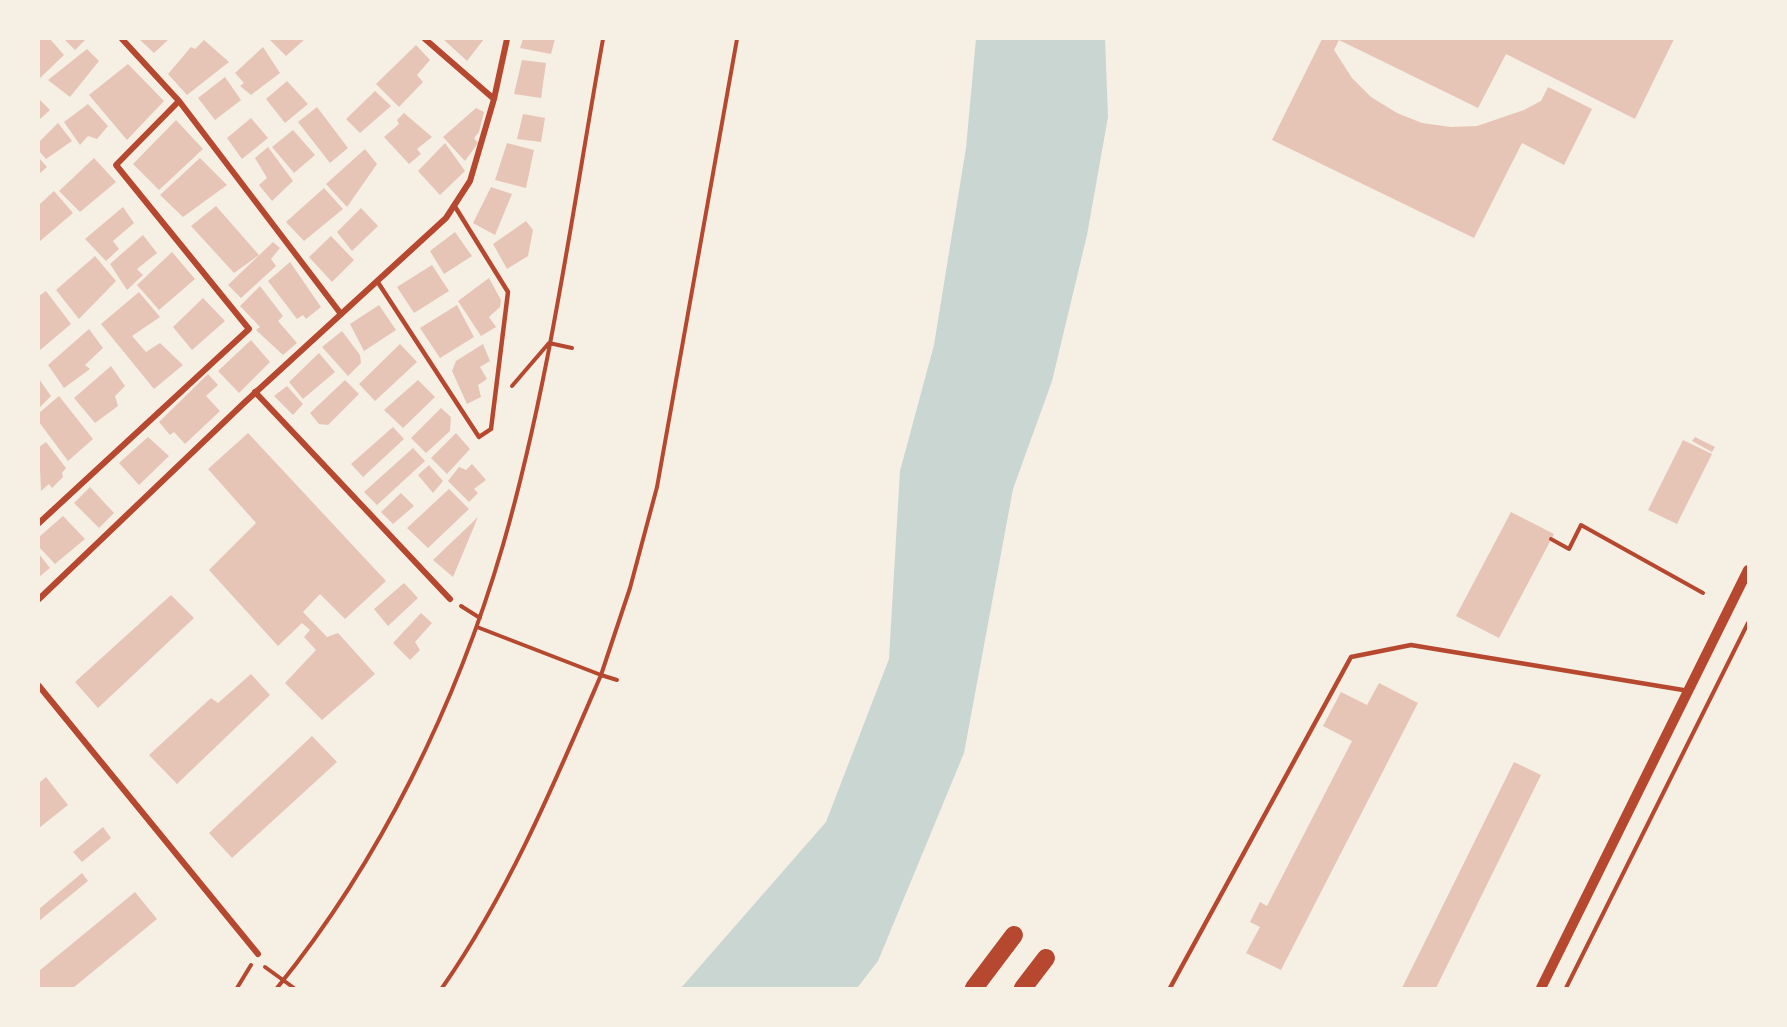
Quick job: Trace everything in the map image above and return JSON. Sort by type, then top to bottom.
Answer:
[{"type":"highway","points":[[974,988],[1014,935]]},
{"type":"highway","points":[[1023,988],[1046,958]]},
{"type":"street","points":[[122,39],[179,101],[341,314]]},
{"type":"street","points":[[425,39],[494,99]]},
{"type":"street","points":[[39,599],[255,392],[446,218],[470,181],[494,99],[507,39]]},
{"type":"street","points":[[39,523],[249,329],[116,165],[179,101]]},
{"type":"street","points":[[255,392],[450,599]]},
{"type":"street","points":[[1541,988],[1748,570]]},
{"type":"street","points":[[39,686],[256,957]]},
{"type":"lane","points":[[377,281],[479,437],[491,429],[508,292],[454,205]]},
{"type":"lane","points":[[1170,988],[1351,657],[1411,645],[1689,691]]},
{"type":"path","points":[[277,988],[282,978],[333,912],[386,826],[440,716],[477,627],[524,464],[549,343],[603,39]]},
{"type":"path","points":[[442,988],[494,902],[540,817],[601,675],[630,588],[657,487],[737,39]]},
{"type":"path","points":[[549,343],[572,348]]},
{"type":"path","points":[[494,407],[549,343]]},
{"type":"path","points":[[1551,539],[1569,549],[1581,525],[1703,592]]},
{"type":"path","points":[[474,614],[480,618]]},
{"type":"path","points":[[1566,988],[1748,623]]},
{"type":"path","points":[[477,627],[617,680]]},
{"type":"path","points":[[237,988],[256,957]]},
{"type":"path","points":[[282,978],[294,988]]},
{"type":"shaded area","points":[[976,39],[1105,39],[1108,117],[1087,235],[1052,381],[1013,489],[964,753],[878,961],[857,988],[681,988],[826,822],[889,659],[900,471],[934,345],[966,148]]},
{"type":"building","points":[[39,39],[50,39],[64,55],[39,79]]},
{"type":"building","points":[[64,39],[86,39],[75,50]]},
{"type":"building","points":[[139,39],[169,39],[154,53]]},
{"type":"building","points":[[269,39],[305,39],[286,56]]},
{"type":"building","points":[[443,39],[484,39],[467,61]]},
{"type":"building","points":[[523,39],[555,39],[551,54],[520,48]]},
{"type":"building","points":[[1322,39],[1674,39],[1635,119],[1506,54],[1478,108],[1339,40],[1334,50],[1352,78],[1371,97],[1397,113],[1422,123],[1451,127],[1477,126],[1524,110],[1541,101],[1548,87],[1592,109],[1564,165],[1522,143],[1474,238],[1272,140]]},
{"type":"building","points":[[204,40],[229,62],[187,95],[168,74],[191,47],[195,49]]},
{"type":"building","points":[[416,45],[430,60],[417,75],[423,82],[399,107],[376,84]]},
{"type":"building","points":[[263,47],[280,73],[251,95],[240,86],[244,83],[235,73]]},
{"type":"building","points":[[87,49],[99,61],[70,97],[48,80]]},
{"type":"building","points":[[522,60],[546,63],[541,98],[514,94]]},
{"type":"building","points":[[128,64],[164,101],[127,140],[89,95]]},
{"type":"building","points":[[225,77],[241,100],[215,120],[198,98]]},
{"type":"building","points":[[287,81],[308,104],[285,123],[266,99]]},
{"type":"building","points":[[375,91],[391,106],[360,133],[346,119]]},
{"type":"building","points":[[39,99],[50,110],[39,120]]},
{"type":"building","points":[[88,104],[108,126],[97,139],[88,136],[80,145],[64,122]]},
{"type":"building","points":[[317,107],[348,148],[330,163],[298,122]]},
{"type":"building","points":[[476,108],[484,112],[479,132],[474,138],[478,143],[465,161],[443,137]]},
{"type":"building","points":[[404,113],[432,137],[417,149],[421,154],[409,164],[384,137],[399,124],[397,120]]},
{"type":"building","points":[[523,114],[545,118],[541,142],[517,139]]},
{"type":"building","points":[[251,118],[268,138],[242,159],[227,138]]},
{"type":"building","points":[[176,120],[203,149],[159,190],[133,164]]},
{"type":"building","points":[[58,123],[72,141],[46,159],[39,151],[39,142]]},
{"type":"building","points":[[293,130],[315,155],[294,173],[272,147]]},
{"type":"building","points":[[445,143],[465,171],[440,195],[418,171]]},
{"type":"building","points":[[507,143],[534,150],[526,188],[495,180]]},
{"type":"building","points":[[268,147],[293,181],[272,201],[259,185],[267,178],[255,158]]},
{"type":"building","points":[[365,149],[377,164],[347,207],[326,184]]},
{"type":"building","points":[[39,158],[47,167],[39,174]]},
{"type":"building","points":[[94,158],[116,182],[80,212],[59,191]]},
{"type":"building","points":[[200,158],[227,185],[183,217],[160,195]]},
{"type":"building","points":[[491,187],[512,194],[495,235],[473,223]]},
{"type":"building","points":[[324,188],[343,209],[304,241],[286,222]]},
{"type":"building","points":[[54,191],[73,213],[39,242],[39,205]]},
{"type":"building","points":[[216,206],[259,255],[234,273],[191,226]]},
{"type":"building","points":[[123,207],[134,223],[113,241],[119,249],[106,261],[85,239]]},
{"type":"building","points":[[361,208],[378,226],[352,251],[337,232]]},
{"type":"building","points":[[526,221],[533,230],[528,256],[507,269],[493,244]]},
{"type":"building","points":[[455,232],[472,256],[444,274],[430,251]]},
{"type":"building","points":[[143,235],[157,253],[137,269],[143,275],[127,290],[110,264]]},
{"type":"building","points":[[331,236],[354,260],[332,282],[309,257]]},
{"type":"building","points":[[273,242],[280,248],[271,259],[276,266],[241,298],[228,285]]},
{"type":"building","points":[[172,252],[195,279],[159,310],[137,285]]},
{"type":"building","points":[[95,256],[116,281],[79,319],[56,290]]},
{"type":"building","points":[[290,262],[321,307],[306,319],[303,315],[297,319],[268,281]]},
{"type":"building","points":[[432,265],[449,291],[414,313],[397,287]]},
{"type":"building","points":[[489,278],[501,300],[500,307],[489,317],[496,327],[481,336],[458,301]]},
{"type":"building","points":[[260,286],[283,316],[278,321],[297,343],[283,355],[256,330],[260,327],[240,306]]},
{"type":"building","points":[[46,291],[71,324],[39,351],[39,296]]},
{"type":"building","points":[[139,292],[160,317],[132,336],[146,352],[160,343],[183,365],[154,389],[101,324]]},
{"type":"building","points":[[203,298],[225,321],[192,350],[173,327]]},
{"type":"building","points":[[379,305],[396,330],[364,351],[350,324]]},
{"type":"building","points":[[457,305],[474,337],[440,358],[420,328]]},
{"type":"building","points":[[89,329],[103,348],[85,365],[90,369],[64,388],[48,365]]},
{"type":"building","points":[[342,331],[360,355],[361,363],[348,376],[322,347]]},
{"type":"building","points":[[251,340],[270,362],[239,393],[218,371]]},
{"type":"building","points":[[400,344],[417,362],[375,401],[359,384]]},
{"type":"building","points":[[483,344],[490,361],[480,367],[487,379],[478,385],[481,397],[467,404],[452,371],[456,361]]},
{"type":"building","points":[[319,353],[335,372],[303,399],[289,382]]},
{"type":"building","points":[[111,366],[125,386],[115,396],[118,406],[95,423],[74,398]]},
{"type":"building","points":[[208,374],[218,385],[206,396],[220,411],[185,444],[174,432],[170,435],[159,422]]},
{"type":"building","points":[[39,379],[51,396],[39,408]]},
{"type":"building","points":[[345,380],[359,394],[328,425],[319,424],[310,413]]},
{"type":"building","points":[[418,380],[435,397],[403,428],[384,410]]},
{"type":"building","points":[[287,386],[303,404],[293,415],[274,396]]},
{"type":"building","points":[[59,396],[93,439],[68,461],[39,422],[39,413]]},
{"type":"building","points":[[441,408],[451,417],[450,431],[426,453],[411,438]]},
{"type":"building","points":[[393,427],[404,439],[363,477],[351,464]]},
{"type":"building","points":[[248,433],[386,581],[345,619],[320,594],[303,612],[327,637],[338,633],[375,674],[322,720],[285,683],[316,650],[304,637],[310,630],[302,623],[278,646],[209,570],[256,523],[208,469]]},
{"type":"building","points":[[456,433],[470,449],[447,474],[431,458]]},
{"type":"building","points":[[148,437],[169,456],[139,485],[119,463]]},
{"type":"building","points":[[1695,437],[1715,447],[1712,452],[1692,441]]},
{"type":"building","points":[[1683,440],[1712,454],[1677,524],[1648,510]]},
{"type":"building","points":[[46,442],[66,468],[62,473],[63,477],[52,488],[49,484],[41,491],[39,447]]},
{"type":"building","points":[[413,448],[425,461],[377,505],[364,492]]},
{"type":"building","points":[[472,464],[486,480],[474,489],[478,493],[469,502],[448,481],[459,467],[466,470]]},
{"type":"building","points":[[429,465],[443,481],[433,493],[418,475]]},
{"type":"building","points":[[90,487],[114,513],[99,528],[74,503]]},
{"type":"building","points":[[449,489],[469,509],[428,548],[407,528]]},
{"type":"building","points":[[401,493],[414,506],[393,524],[381,512]]},
{"type":"building","points":[[1511,512],[1554,534],[1499,638],[1456,616]]},
{"type":"building","points":[[63,516],[85,539],[55,564],[39,547],[39,537]]},
{"type":"building","points":[[478,517],[453,577],[433,560]]},
{"type":"building","points":[[39,554],[50,568],[39,577]]},
{"type":"building","points":[[404,583],[418,598],[388,626],[374,609]]},
{"type":"building","points":[[171,595],[194,618],[98,708],[75,682]]},
{"type":"building","points":[[421,613],[432,623],[415,642],[420,650],[410,660],[393,643]]},
{"type":"building","points":[[251,674],[270,695],[177,784],[149,755],[211,698],[218,703]]},
{"type":"building","points":[[1379,683],[1418,703],[1281,970],[1246,953],[1260,927],[1250,922],[1260,902],[1267,906],[1352,741],[1323,726],[1341,692],[1367,705]]},
{"type":"building","points":[[312,736],[337,762],[232,858],[209,833]]},
{"type":"building","points":[[1514,762],[1541,775],[1436,988],[1402,988]]},
{"type":"building","points":[[46,777],[68,805],[39,828],[39,783]]},
{"type":"building","points":[[103,827],[111,838],[82,862],[73,852]]},
{"type":"building","points":[[82,873],[88,881],[39,921],[39,909]]},
{"type":"building","points":[[135,892],[157,919],[73,988],[39,988],[39,971]]}]
